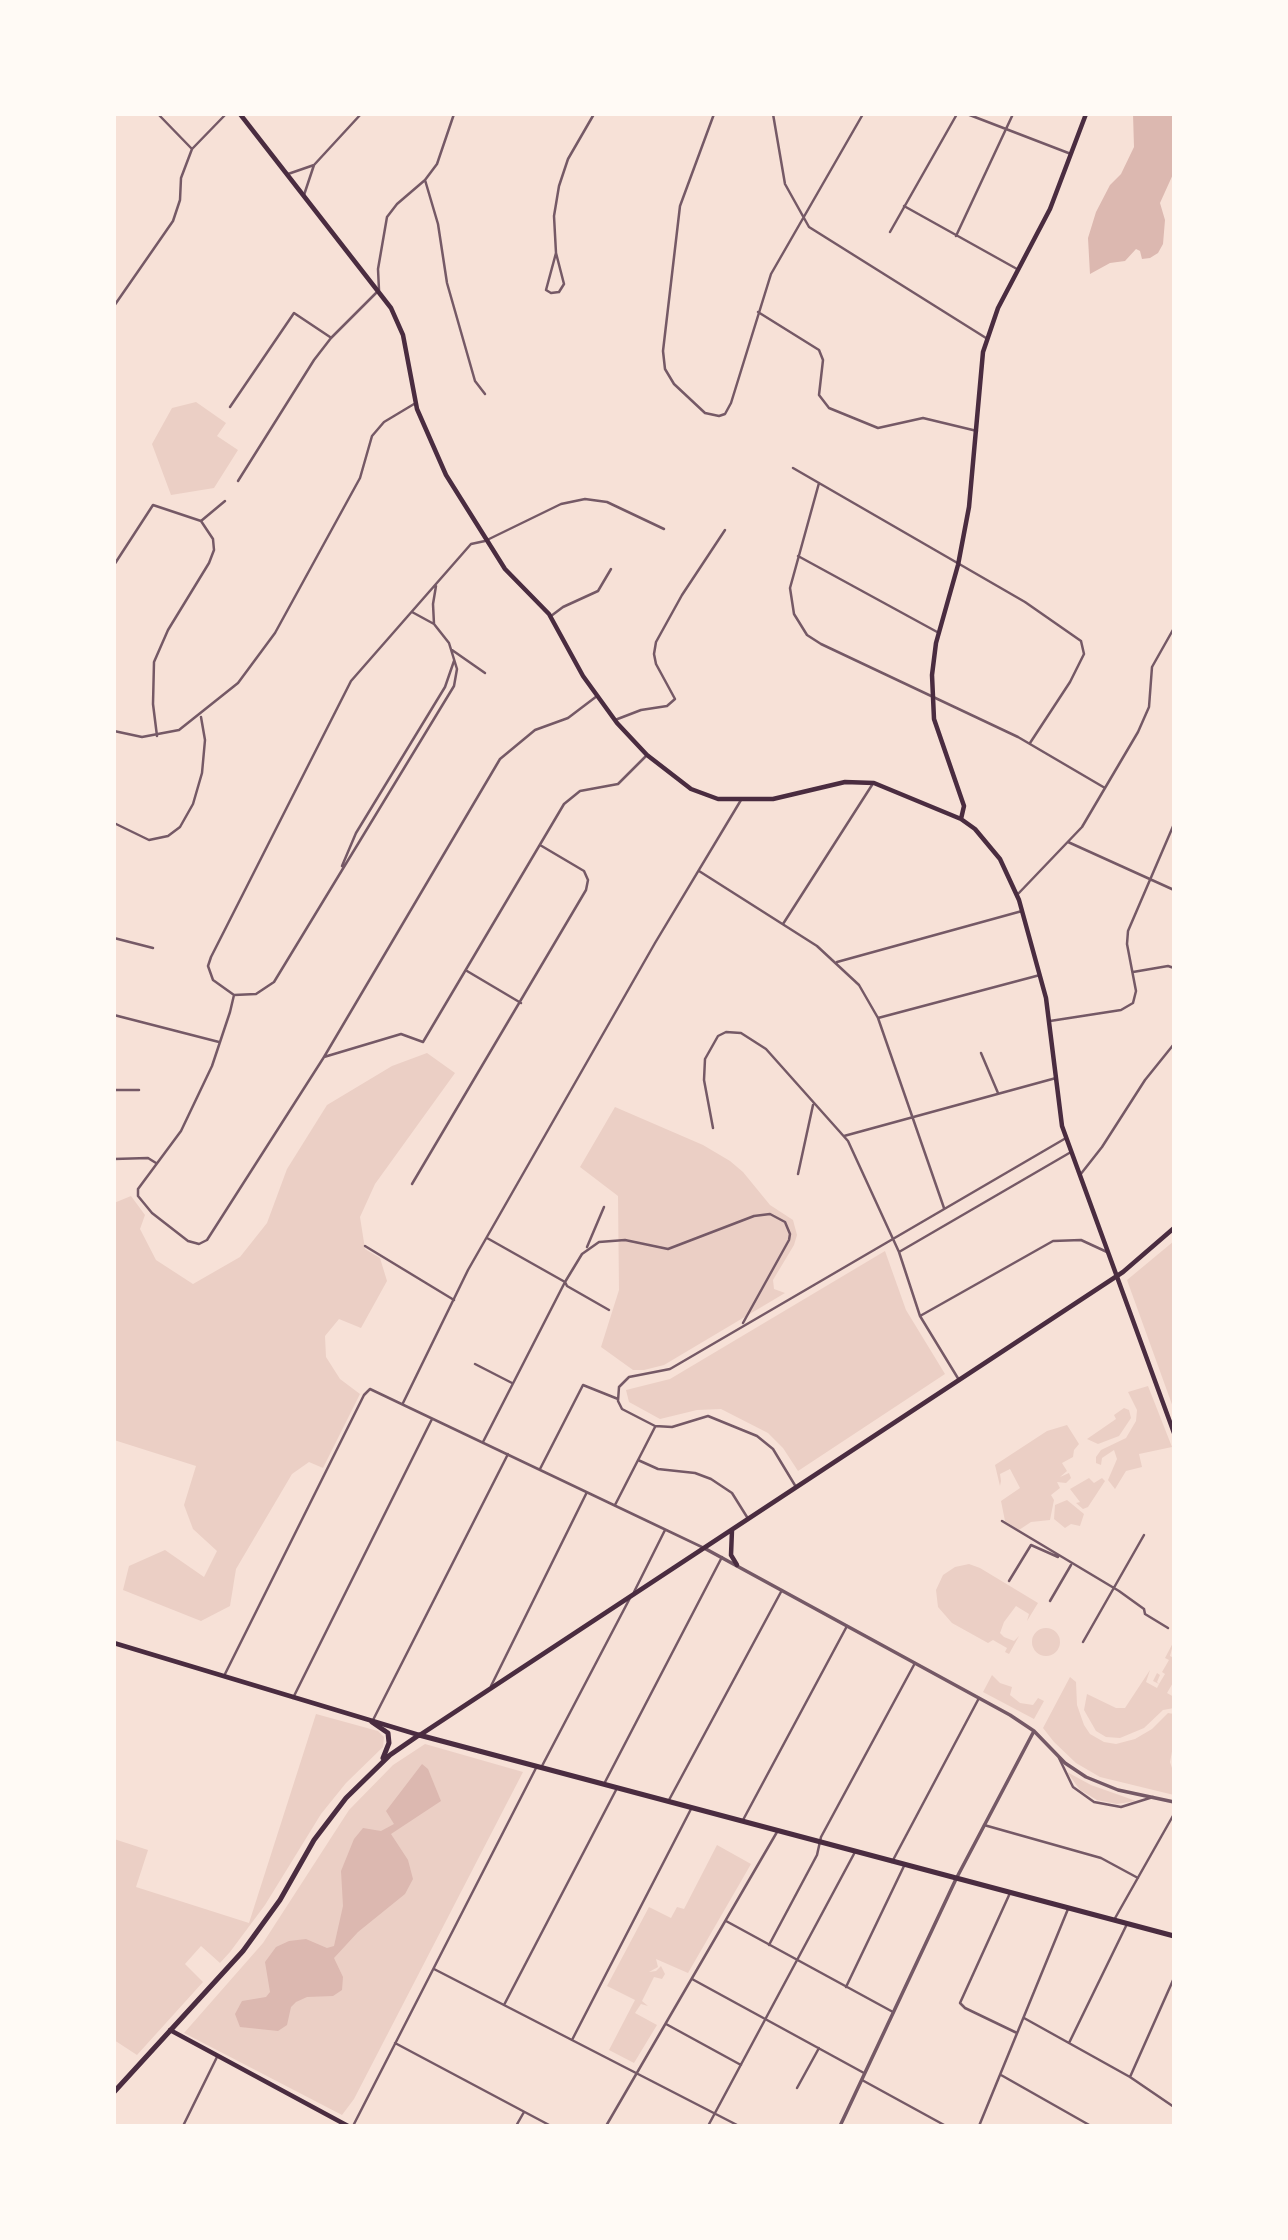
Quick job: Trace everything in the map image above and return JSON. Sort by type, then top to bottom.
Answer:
[{"type":"highway","points":[[372,1721],[389,1736],[382,1762]]},
{"type":"highway","points":[[114,2092],[248,1944],[275,1908],[324,1826],[356,1786],[382,1762],[419,1735],[617,1790],[1174,1936]]},
{"type":"main road","points":[[240,114],[285,175],[379,290],[403,335],[416,403],[446,475],[485,541],[520,587],[551,616],[583,676],[615,720],[647,755],[696,792],[718,799],[783,798],[845,782],[873,783],[961,819],[975,829],[1000,859],[1017,895],[1040,975],[1050,1021],[1060,1120],[1174,1433]]},
{"type":"main road","points":[[961,819],[964,806],[937,732],[932,695],[939,633],[958,565],[968,514],[986,338],[998,308],[1048,214],[1086,114]]},
{"type":"main road","points":[[114,1643],[419,1735],[1117,1276],[1174,1228]]},
{"type":"main road","points":[[732,1528],[731,1555],[737,1565]]},
{"type":"main road","points":[[170,2030],[348,2126]]},
{"type":"street","points":[[158,114],[192,149]]},
{"type":"street","points":[[114,306],[173,221],[180,200],[181,178],[192,149],[226,114]]},
{"type":"street","points":[[285,175],[299,173],[314,165],[361,114]]},
{"type":"street","points":[[238,481],[266,433],[331,338],[379,290],[378,269],[387,217],[397,204],[425,180],[437,164],[453,114]]},
{"type":"street","points":[[556,253],[546,290],[551,293],[559,292],[564,284],[556,253],[554,216],[559,186],[568,159],[594,114]]},
{"type":"street","points":[[714,114],[680,206],[663,351],[668,376],[681,392],[705,413],[719,416],[725,414],[731,403],[771,274],[863,114]]},
{"type":"street","points":[[773,114],[783,177],[803,219],[822,237],[986,338]]},
{"type":"street","points":[[890,232],[957,114]]},
{"type":"street","points":[[967,114],[1071,154]]},
{"type":"street","points":[[956,236],[1013,114]]},
{"type":"street","points":[[303,196],[314,165]]},
{"type":"street","points":[[425,180],[438,225],[447,283],[475,381],[485,394]]},
{"type":"street","points":[[904,206],[1018,270]]},
{"type":"street","points":[[758,312],[819,350],[823,360],[820,397],[831,409],[878,428],[923,418],[978,432]]},
{"type":"street","points":[[230,407],[294,313],[331,338]]},
{"type":"street","points":[[114,731],[142,737],[179,730],[201,716],[238,683],[275,633],[360,478],[372,436],[392,416],[416,403]]},
{"type":"street","points":[[793,468],[1074,634],[1084,644],[1084,654],[1070,682],[1030,744]]},
{"type":"street","points":[[818,483],[798,556],[791,601],[797,621],[807,635],[1030,744],[1105,788]]},
{"type":"street","points":[[452,650],[458,674],[454,686],[275,982],[256,995],[234,995],[216,985],[209,972],[215,947],[347,688],[438,584],[464,548],[485,541],[561,504],[585,499],[607,502],[664,528]]},
{"type":"street","points":[[201,521],[225,501]]},
{"type":"street","points":[[114,565],[153,505],[177,516],[201,521],[213,539],[212,556],[168,630],[154,662],[153,704],[157,736]]},
{"type":"street","points":[[615,720],[641,710],[667,706],[675,699],[656,664],[653,654],[656,642],[682,595],[725,530]]},
{"type":"street","points":[[798,556],[939,633]]},
{"type":"street","points":[[551,616],[563,607],[598,591],[611,569]]},
{"type":"street","points":[[434,625],[433,604],[438,584]]},
{"type":"street","points":[[412,612],[434,625],[452,650],[485,673]]},
{"type":"street","points":[[1017,895],[1082,827],[1145,721],[1150,702],[1152,667],[1174,628]]},
{"type":"street","points":[[341,871],[356,833],[445,687],[454,660]]},
{"type":"street","points":[[234,995],[220,1042],[181,1131],[141,1184],[138,1196],[152,1213],[188,1241],[203,1243],[324,1057],[500,759],[535,730],[568,718],[597,696]]},
{"type":"street","points":[[114,823],[149,840],[175,833],[193,804],[202,773],[205,740],[201,716]]},
{"type":"street","points":[[324,1057],[401,1034],[423,1042],[570,798],[580,791],[618,784],[647,755]]},
{"type":"street","points":[[783,924],[873,783]]},
{"type":"street","points":[[403,1403],[487,1238],[741,800]]},
{"type":"street","points":[[1050,1021],[1129,1007],[1136,994],[1127,935],[1174,824]]},
{"type":"street","points":[[1068,842],[1174,890]]},
{"type":"street","points":[[412,1184],[522,1003],[588,885],[584,871],[540,845]]},
{"type":"street","points":[[699,871],[837,962],[859,985],[878,1018],[944,1208]]},
{"type":"street","points":[[837,962],[1022,911]]},
{"type":"street","points":[[114,938],[153,948]]},
{"type":"street","points":[[1133,972],[1168,966],[1174,968]]},
{"type":"street","points":[[467,971],[522,1003]]},
{"type":"street","points":[[878,1018],[1040,975]]},
{"type":"street","points":[[114,1015],[220,1042]]},
{"type":"street","points":[[713,1128],[704,1066],[712,1042],[726,1032],[746,1035],[766,1049],[844,1136],[899,1252],[920,1317],[959,1380]]},
{"type":"street","points":[[1080,1175],[1102,1147],[1145,1080],[1174,1044]]},
{"type":"street","points":[[981,1053],[998,1093]]},
{"type":"street","points":[[844,1136],[1056,1078]]},
{"type":"street","points":[[114,1090],[139,1090]]},
{"type":"street","points":[[797,1174],[813,1104]]},
{"type":"street","points":[[796,1487],[770,1445],[721,1419],[708,1416],[672,1427],[656,1426],[622,1409],[618,1399],[619,1387],[626,1379],[664,1371],[1066,1138]]},
{"type":"street","points":[[899,1252],[1072,1152]]},
{"type":"street","points":[[114,1159],[148,1158],[156,1163]]},
{"type":"street","points":[[483,1442],[565,1282],[586,1251],[604,1207]]},
{"type":"street","points":[[586,1251],[599,1242],[618,1240],[668,1249],[754,1216],[769,1214],[780,1217],[790,1234],[787,1246],[742,1325]]},
{"type":"street","points":[[487,1238],[609,1310]]},
{"type":"street","points":[[920,1317],[1059,1239],[1085,1241],[1109,1255]]},
{"type":"street","points":[[365,1246],[454,1300]]},
{"type":"street","points":[[475,1364],[513,1383]]},
{"type":"street","points":[[540,1469],[583,1385],[618,1399]]},
{"type":"street","points":[[224,1677],[364,1395],[370,1389],[737,1565],[1034,1731],[1059,1758],[1078,1773],[1105,1786],[1174,1801]]},
{"type":"street","points":[[293,1698],[432,1418]]},
{"type":"street","points":[[615,1505],[656,1426]]},
{"type":"street","points":[[372,1721],[508,1454]]},
{"type":"street","points":[[638,1460],[658,1469],[698,1473],[711,1479],[729,1491],[747,1517]]},
{"type":"street","points":[[491,1687],[587,1492]]},
{"type":"street","points":[[1002,1521],[1071,1565],[1114,1588],[1144,1609],[1145,1614],[1168,1628]]},
{"type":"street","points":[[354,2126],[538,1768],[666,1530]]},
{"type":"street","points":[[1083,1642],[1144,1535]]},
{"type":"street","points":[[1009,1581],[1031,1545],[1058,1557]]},
{"type":"street","points":[[603,1786],[722,1557]]},
{"type":"street","points":[[1050,1601],[1071,1565]]},
{"type":"street","points":[[668,1803],[782,1590]]},
{"type":"street","points":[[741,1823],[847,1626]]},
{"type":"street","points":[[769,1945],[915,1663]]},
{"type":"street","points":[[892,1862],[979,1698]]},
{"type":"street","points":[[840,2126],[956,1878],[1034,1731]]},
{"type":"street","points":[[1059,1758],[1073,1787],[1094,1802],[1121,1807],[1155,1797]]},
{"type":"street","points":[[504,2005],[617,1790]]},
{"type":"street","points":[[572,2040],[691,1809]]},
{"type":"street","points":[[1114,1920],[1174,1814]]},
{"type":"street","points":[[984,1825],[1101,1858],[1138,1878]]},
{"type":"street","points":[[606,2126],[777,1832]]},
{"type":"street","points":[[708,2126],[855,1852]]},
{"type":"street","points":[[846,1987],[904,1865]]},
{"type":"street","points":[[1010,1893],[960,2003],[965,2008],[1018,2033]]},
{"type":"street","points":[[979,2126],[1068,1908]]},
{"type":"street","points":[[726,1921],[893,2012]]},
{"type":"street","points":[[1069,2043],[1128,1924]]},
{"type":"street","points":[[433,1969],[739,2126]]},
{"type":"street","points":[[1130,2077],[1174,1978]]},
{"type":"street","points":[[692,1979],[865,2073]]},
{"type":"street","points":[[1024,2018],[1130,2077],[1174,2107]]},
{"type":"street","points":[[666,2024],[741,2065]]},
{"type":"street","points":[[395,2043],[551,2126]]},
{"type":"street","points":[[797,2088],[818,2048]]},
{"type":"street","points":[[183,2126],[218,2057]]},
{"type":"street","points":[[1002,2075],[1091,2126]]},
{"type":"street","points":[[862,2080],[946,2126]]},
{"type":"street","points":[[516,2126],[524,2112]]},
{"type":"shaded area","points":[[1133,114],[1174,114],[1174,172],[1160,203],[1165,220],[1163,244],[1158,253],[1150,258],[1142,259],[1140,251],[1136,249],[1125,261],[1110,263],[1090,274],[1088,238],[1096,212],[1110,185],[1121,174],[1134,147]]},
{"type":"shaded area","points":[[196,402],[226,423],[217,436],[238,450],[214,488],[171,495],[152,444],[172,408]]},
{"type":"shaded area","points":[[427,1053],[455,1073],[375,1184],[360,1217],[365,1249],[380,1258],[387,1281],[361,1328],[339,1319],[325,1336],[326,1357],[340,1379],[360,1394],[323,1468],[309,1462],[292,1474],[236,1569],[230,1606],[201,1621],[123,1590],[129,1566],[165,1550],[204,1577],[217,1551],[193,1529],[184,1505],[196,1466],[114,1440],[114,1203],[131,1196],[145,1215],[140,1229],[156,1260],[193,1284],[240,1257],[267,1223],[287,1169],[327,1105],[392,1066]]},
{"type":"shaded area","points":[[615,1107],[703,1145],[730,1161],[743,1172],[770,1205],[793,1220],[797,1235],[773,1280],[774,1289],[785,1293],[664,1365],[644,1370],[633,1370],[601,1347],[619,1290],[618,1196],[580,1167]]},
{"type":"shaded area","points":[[1174,1241],[1174,1410],[1127,1280]]},
{"type":"shaded area","points":[[885,1251],[906,1310],[945,1374],[798,1471],[783,1448],[768,1433],[721,1409],[697,1410],[660,1419],[629,1402],[626,1390],[670,1379]]},
{"type":"shaded area","points":[[1148,1386],[1172,1447],[1139,1454],[1142,1467],[1126,1471],[1115,1489],[1108,1480],[1117,1459],[1114,1450],[1102,1458],[1101,1465],[1096,1463],[1096,1457],[1101,1450],[1126,1438],[1136,1421],[1137,1410],[1128,1392]]},
{"type":"shaded area","points":[[1124,1408],[1129,1410],[1131,1418],[1119,1436],[1098,1444],[1087,1439],[1116,1419],[1114,1415]]},
{"type":"shaded area","points":[[1067,1425],[1079,1444],[1073,1457],[1062,1463],[1067,1471],[1060,1477],[1069,1473],[1071,1478],[1066,1483],[1057,1482],[1060,1488],[1051,1495],[1054,1500],[1050,1520],[1031,1522],[1019,1530],[1005,1521],[1001,1501],[1020,1488],[1010,1469],[1000,1474],[1000,1486],[995,1465],[1047,1431]]},
{"type":"shaded area","points":[[1089,1478],[1094,1483],[1102,1478],[1105,1481],[1088,1507],[1083,1509],[1076,1503],[1080,1502],[1070,1489]]},
{"type":"shaded area","points":[[1067,1500],[1084,1514],[1080,1526],[1071,1524],[1065,1528],[1054,1519],[1055,1505]]},
{"type":"shaded area","points":[[969,1564],[1038,1603],[1027,1621],[1029,1614],[1016,1606],[1004,1622],[1000,1633],[1004,1637],[1014,1641],[1019,1636],[1009,1654],[1005,1652],[1007,1648],[993,1640],[988,1643],[952,1623],[938,1607],[936,1590],[943,1575],[955,1567]]},
{"type":"shaded area","points":[[1046,1628],[1056,1632],[1060,1642],[1056,1652],[1046,1656],[1036,1652],[1032,1642],[1036,1632]]},
{"type":"shaded area","points":[[1174,1641],[1170,1656],[1174,1658],[1174,1681],[1167,1693],[1174,1697],[1174,1708],[1163,1710],[1144,1728],[1120,1738],[1106,1737],[1096,1731],[1084,1710],[1087,1694],[1116,1708],[1125,1708],[1150,1670],[1146,1682],[1157,1688],[1165,1674],[1162,1672],[1169,1660],[1165,1658]]},
{"type":"shaded area","points":[[1157,1673],[1160,1675],[1157,1682],[1159,1684],[1153,1681]]},
{"type":"shaded area","points":[[992,1675],[1000,1683],[1012,1687],[1010,1695],[1020,1703],[1033,1705],[1038,1698],[1044,1701],[1034,1719],[983,1692]]},
{"type":"shaded area","points":[[1070,1677],[1076,1682],[1077,1705],[1084,1725],[1090,1734],[1104,1742],[1116,1744],[1135,1739],[1152,1729],[1168,1713],[1174,1714],[1174,1741],[1170,1762],[1174,1774],[1174,1795],[1100,1777],[1076,1763],[1054,1742],[1043,1728]]},
{"type":"shaded area","points":[[316,1714],[378,1731],[384,1737],[383,1747],[346,1783],[321,1814],[265,1905],[220,1963],[201,1946],[185,1964],[203,1982],[137,2055],[114,2040],[114,1839],[148,1850],[136,1887],[249,1923]]},
{"type":"shaded area","points":[[425,1744],[523,1772],[354,2099],[342,2115],[184,2033],[263,1943],[349,1810],[393,1765]]},
{"type":"shaded area","points":[[422,1764],[428,1769],[441,1801],[391,1834],[408,1860],[413,1879],[405,1894],[358,1932],[334,1958],[343,1977],[342,1990],[333,1996],[307,1997],[296,2002],[291,2007],[287,2025],[278,2031],[240,2027],[235,2014],[242,2001],[266,1997],[270,1992],[265,1962],[276,1947],[289,1941],[306,1939],[327,1948],[334,1946],[343,1906],[341,1871],[354,1839],[363,1828],[381,1831],[394,1824],[386,1811]]},
{"type":"shaded area","points":[[1067,1772],[1091,1785],[1136,1801],[1117,1804],[1097,1800],[1080,1790]]},
{"type":"shaded area","points":[[717,1845],[751,1864],[688,1973],[656,1959],[658,1967],[649,1972],[656,1971],[661,1966],[665,1974],[662,1979],[654,1977],[642,2001],[648,2006],[641,2004],[635,2013],[657,2025],[634,2063],[609,2050],[635,2000],[607,1986],[649,1907],[671,1918],[677,1907],[684,1909]]}]
